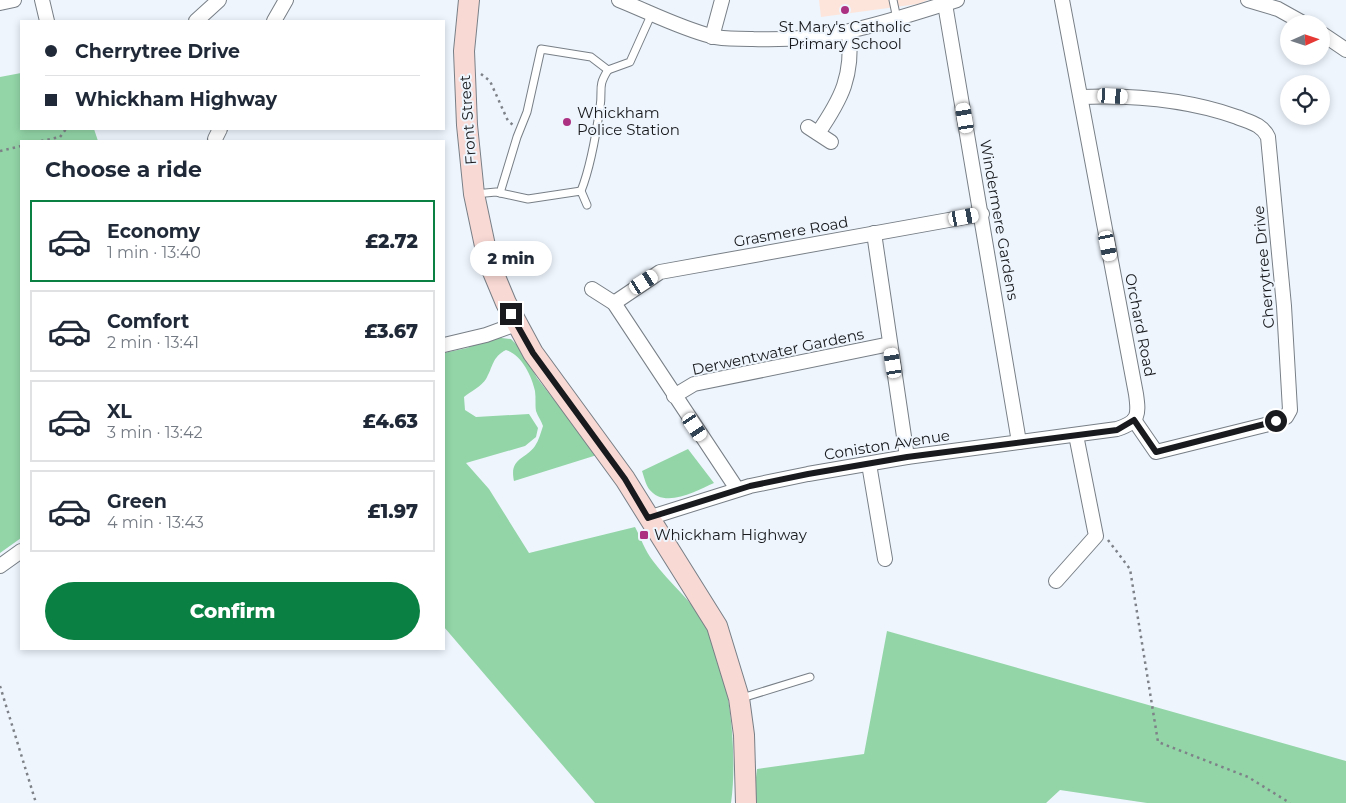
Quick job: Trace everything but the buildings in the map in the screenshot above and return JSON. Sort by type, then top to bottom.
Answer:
[{"type":"main road","name":"Front Street","points":[[469,0],[464,68],[474,194],[482,239],[495,279],[516,324]]},
{"type":"main road","points":[[516,324],[533,353],[625,479],[716,626],[739,698],[744,735],[746,803]]},
{"type":"street","points":[[0,3],[14,0]]},
{"type":"street","points":[[42,0],[47,20]]},
{"type":"street","points":[[197,20],[219,0]]},
{"type":"street","points":[[275,20],[286,0]]},
{"type":"street","points":[[619,0],[712,37],[779,40],[811,39],[849,32],[898,20],[951,2]]},
{"type":"street","points":[[712,37],[722,0]]},
{"type":"street","name":"Orchard Road","points":[[1062,0],[1136,394],[1138,416],[1134,420]]},
{"type":"street","points":[[1248,0],[1279,5],[1293,15]]},
{"type":"street","name":"Windermere Gardens","points":[[951,2],[982,214],[1019,442]]},
{"type":"street","points":[[831,142],[813,130],[833,111],[846,82],[851,58],[849,32]]},
{"type":"street","points":[[1330,39],[1346,50]]},
{"type":"street","name":"Cherrytree Drive","points":[[1080,97],[1148,98],[1197,104],[1259,126],[1268,137],[1284,306],[1290,410],[1286,417],[1265,425],[1156,452],[1134,420]]},
{"type":"street","name":"Grasmere Road","points":[[614,303],[660,272],[982,214]]},
{"type":"street","points":[[874,233],[907,457]]},
{"type":"street","points":[[592,289],[614,303],[737,489]]},
{"type":"street","points":[[445,345],[486,335],[516,324]]},
{"type":"street","name":"Derwentwater Gardens","points":[[674,396],[694,384],[890,344]]},
{"type":"street","name":"Coniston Avenue","points":[[648,518],[737,489],[907,457],[1117,430],[1134,420]]},
{"type":"street","points":[[1056,580],[1096,536],[1076,435]]},
{"type":"street","points":[[869,464],[885,559]]},
{"type":"street","points":[[0,566],[20,552]]},
{"type":"lane","points":[[893,0],[898,20]]},
{"type":"lane","points":[[587,205],[581,192],[586,178],[601,105],[600,82],[608,70],[630,62],[652,13]]},
{"type":"lane","points":[[500,192],[527,112],[540,50],[591,57],[608,70]]},
{"type":"lane","points":[[474,194],[500,192],[528,199],[581,192]]},
{"type":"lane","points":[[739,698],[810,677]]},
{"type":"path","points":[[464,68],[476,70],[490,82],[508,121],[521,127]]},
{"type":"path","points":[[46,140],[60,137],[65,130]]},
{"type":"path","points":[[0,151],[20,146]]},
{"type":"path","points":[[1106,537],[1130,569],[1158,742],[1248,777],[1290,803]]},
{"type":"path","points":[[0,686],[36,803]]},
{"type":"shaded area","name":"St Mary's Catholic Primary School","points":[[819,0],[928,0],[918,4],[821,17]]},
{"type":"green space","points":[[20,73],[20,130],[94,130],[98,140],[20,140],[20,539],[0,553],[0,77]]},
{"type":"green space","points":[[493,337],[511,339],[520,348],[537,378],[597,455],[514,481],[513,473],[516,464],[535,446],[543,426],[536,411],[535,391],[528,372],[521,361],[511,352],[506,350],[501,353],[495,359],[484,382],[464,397],[465,410],[476,417],[529,414],[538,428],[536,437],[525,446],[466,463],[489,489],[529,553],[635,527],[650,557],[701,617],[714,644],[726,688],[732,737],[733,783],[731,803],[595,803],[445,628],[445,353],[467,348]]},
{"type":"green space","points":[[688,449],[714,483],[690,494],[672,498],[656,495],[649,489],[642,471]]},
{"type":"green space","points":[[887,631],[1346,761],[1346,803],[1147,803],[1060,790],[1046,803],[753,803],[757,769],[864,754]]},
{"type":"place","name":"St Mary's Catholic Primary School","points":[[845,10]]},
{"type":"place","name":"Whickham Police Station","points":[[567,122]]},
{"type":"place","name":"Whickham Highway","points":[[644,535]]},
{"type":"route","points":[[511,314],[533,353],[625,479],[648,518],[750,486],[808,474],[907,457],[1117,430],[1127,426],[1134,420],[1156,452],[1276,421]]}]
